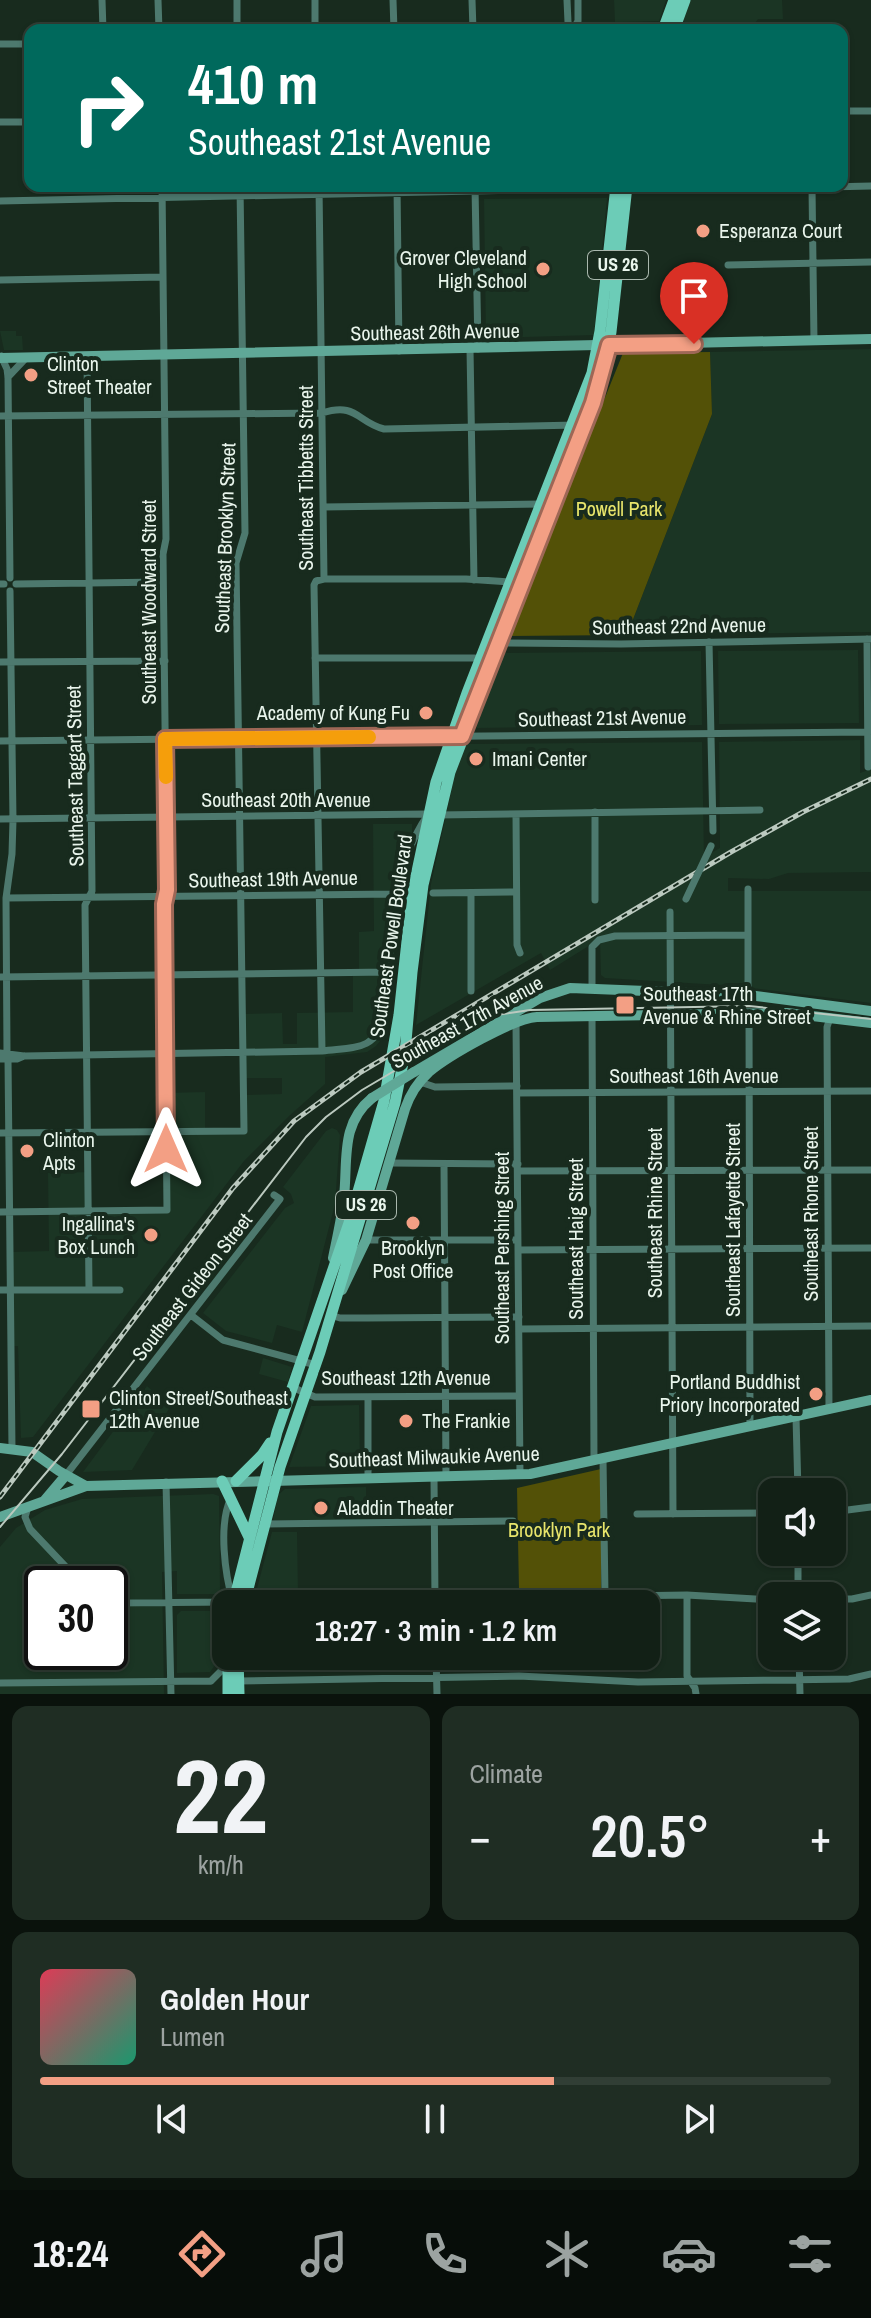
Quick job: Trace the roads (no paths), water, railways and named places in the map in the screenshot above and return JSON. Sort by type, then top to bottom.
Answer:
[{"type":"main road","points":[[665,24],[674,0]]},
{"type":"main road","points":[[676,24],[685,0]]},
{"type":"main road","name":"Southeast Powell Boulevard","points":[[241,1590],[265,1524],[277,1432],[358,1197],[384,1101],[399,1015],[412,895],[433,814],[457,736],[578,426],[592,373],[604,345],[620,192]]},
{"type":"main road","name":"Southeast Powell Boulevard","points":[[239,1590],[249,1537],[316,1365],[399,1087],[433,814]]},
{"type":"main road","points":[[236,1481],[262,1455],[277,1432]]},
{"type":"main road","points":[[222,1481],[249,1537]]},
{"type":"main road","points":[[228,1670],[228,1694]]},
{"type":"main road","points":[[238,1670],[239,1694]]},
{"type":"street","points":[[102,0],[103,24]]},
{"type":"street","points":[[158,0],[159,24]]},
{"type":"street","points":[[237,0],[237,24]]},
{"type":"street","points":[[315,0],[315,24]]},
{"type":"street","points":[[393,0],[394,24]]},
{"type":"street","points":[[472,0],[473,24]]},
{"type":"street","points":[[567,0],[569,24]]},
{"type":"street","points":[[576,24],[578,0]]},
{"type":"street","points":[[0,44],[24,44]]},
{"type":"street","points":[[848,111],[871,111]]},
{"type":"street","points":[[0,122],[24,122]]},
{"type":"street","points":[[848,186],[871,186]]},
{"type":"street","name":"Southeast Woodward Street","points":[[88,1211],[167,1210],[162,192]]},
{"type":"street","name":"Southeast Brooklyn Street","points":[[166,1131],[244,1131],[236,563],[245,533],[240,192]]},
{"type":"street","points":[[0,201],[162,199],[293,192]]},
{"type":"street","name":"Southeast Tibbetts Street","points":[[319,192],[324,579],[316,581],[314,585],[322,1051]]},
{"type":"street","points":[[397,192],[399,351]]},
{"type":"street","points":[[474,580],[471,426],[475,192]]},
{"type":"street","points":[[812,192],[814,341]]},
{"type":"street","points":[[728,265],[871,262]]},
{"type":"street","points":[[0,280],[163,277]]},
{"type":"street","name":"Southeast 26th Avenue","points":[[1,356],[399,351],[871,339]]},
{"type":"street","points":[[1,356],[8,377],[4,416],[13,820],[6,898],[4,977],[12,1449]]},
{"type":"street","name":"Southeast Taggart Street","points":[[87,356],[92,818],[92,891],[85,905],[89,1290]]},
{"type":"street","points":[[8,377],[27,357]]},
{"type":"street","points":[[4,416],[354,411],[384,429],[578,426]]},
{"type":"street","points":[[323,507],[546,506]]},
{"type":"street","points":[[324,579],[474,580],[516,584]]},
{"type":"street","points":[[8,584],[163,582]]},
{"type":"street","points":[[868,767],[869,639]]},
{"type":"street","name":"Southeast 22nd Avenue","points":[[493,641],[869,639]]},
{"type":"street","points":[[709,642],[713,831]]},
{"type":"street","points":[[315,658],[485,662]]},
{"type":"street","points":[[0,662],[165,661]]},
{"type":"street","name":"Southeast 21st Avenue","points":[[0,741],[868,732]]},
{"type":"street","name":"Southeast 20th Avenue","points":[[0,819],[760,810]]},
{"type":"street","points":[[595,812],[595,900]]},
{"type":"street","points":[[4,977],[388,972],[396,894],[412,840],[433,814]]},
{"type":"street","points":[[516,814],[517,945],[520,953]]},
{"type":"street","points":[[686,899],[711,846]]},
{"type":"street","points":[[748,889],[748,995]]},
{"type":"street","points":[[433,893],[516,892]]},
{"type":"street","points":[[471,893],[471,991]]},
{"type":"street","name":"Southeast 19th Avenue","points":[[6,898],[396,894]]},
{"type":"street","name":"Southeast Rhine Street","points":[[670,912],[673,1514]]},
{"type":"street","points":[[592,988],[592,951],[597,941],[615,936],[748,935]]},
{"type":"street","name":"Southeast 17th Avenue","points":[[4,1056],[352,1049],[372,1041],[384,1023],[388,972]]},
{"type":"street","name":"Southeast 17th Avenue","points":[[417,1077],[545,995],[563,989],[748,995],[871,1011]]},
{"type":"street","name":"Southeast Lafayette Street","points":[[749,1013],[750,1427]]},
{"type":"street","name":"Southeast 17th Avenue","points":[[329,1275],[343,1205],[347,1136],[355,1115],[372,1098],[438,1066],[516,1022],[529,1017],[796,1013],[871,1023]]},
{"type":"street","name":"Southeast Haig Street","points":[[592,1016],[593,1328],[605,1590]]},
{"type":"street","name":"Southeast Rhone Street","points":[[829,1410],[827,1027],[830,1018]]},
{"type":"street","name":"Southeast Pershing Street","points":[[516,1022],[520,1475]]},
{"type":"street","points":[[417,1077],[366,1240],[332,1310],[340,1318],[519,1317]]},
{"type":"street","name":"Southeast 16th Avenue","points":[[417,1077],[435,1087],[591,1093],[871,1091]]},
{"type":"street","points":[[5,1133],[166,1131]]},
{"type":"street","points":[[389,1163],[592,1171],[871,1170]]},
{"type":"street","points":[[444,1164],[446,1477]]},
{"type":"street","name":"Southeast Gideon Street","points":[[66,1475],[280,1199],[274,1195]]},
{"type":"street","points":[[0,1212],[88,1211]]},
{"type":"street","points":[[366,1240],[518,1240]]},
{"type":"street","points":[[518,1250],[871,1248]]},
{"type":"street","points":[[0,1290],[120,1290]]},
{"type":"street","points":[[191,1315],[223,1340],[316,1365]]},
{"type":"street","points":[[519,1329],[871,1326]]},
{"type":"street","points":[[0,1369],[11,1369]]},
{"type":"street","name":"Southeast 12th Avenue","points":[[294,1388],[315,1397],[519,1396]]},
{"type":"street","points":[[368,1397],[368,1479]]},
{"type":"street","name":"Southeast Milwaukie Avenue","points":[[86,1486],[520,1475],[871,1400]]},
{"type":"street","points":[[796,1417],[798,1478]]},
{"type":"street","points":[[0,1448],[32,1452],[86,1486]]},
{"type":"street","points":[[43,1502],[66,1475]]},
{"type":"street","points":[[434,1477],[436,1590]]},
{"type":"street","points":[[166,1482],[171,1694]]},
{"type":"street","points":[[0,1517],[86,1486]]},
{"type":"street","points":[[231,1498],[225,1513],[226,1578],[232,1590]]},
{"type":"street","points":[[28,1507],[25,1517],[30,1529],[65,1566]]},
{"type":"street","points":[[846,1510],[871,1507]]},
{"type":"street","points":[[637,1514],[758,1513]]},
{"type":"street","points":[[265,1524],[513,1521]]},
{"type":"street","points":[[660,1595],[758,1599]]},
{"type":"street","points":[[687,1595],[687,1676],[696,1694]]},
{"type":"street","points":[[846,1599],[871,1595]]},
{"type":"street","points":[[128,1603],[212,1602]]},
{"type":"street","points":[[211,1681],[220,1670]]},
{"type":"street","points":[[437,1670],[437,1694]]},
{"type":"street","points":[[800,1670],[800,1694]]},
{"type":"street","points":[[238,1681],[519,1676],[691,1682],[849,1679],[871,1674]]},
{"type":"street","points":[[0,1683],[211,1681],[228,1694]]},
{"type":"tram line","points":[[0,1527],[62,1454],[306,1137],[326,1117],[362,1090],[467,1028],[496,1015],[530,1010],[749,1006],[871,1019]]},
{"type":"railway","points":[[0,1497],[233,1188],[294,1121],[361,1072],[731,852],[871,779]]},
{"type":"place","name":"Esperanza Court","points":[[703,231]]},
{"type":"place","name":"Grover Cleveland High School","points":[[543,269]]},
{"type":"place","name":"Clinton Street Theater","points":[[31,375]]},
{"type":"place","name":"Academy of Kung Fu","points":[[426,713]]},
{"type":"place","name":"Imani Center","points":[[476,759]]},
{"type":"place","name":"Southeast 17th Avenue & Rhine Street","points":[[625,1005]]},
{"type":"place","name":"Clinton Apts","points":[[27,1151]]},
{"type":"place","name":"Brooklyn Post Office","points":[[413,1223]]},
{"type":"place","name":"Ingallina's Box Lunch","points":[[151,1235]]},
{"type":"place","name":"Portland Buddhist Priory Incorporated","points":[[816,1394]]},
{"type":"place","name":"Clinton Street/Southeast 12th Avenue","points":[[91,1409]]},
{"type":"place","name":"The Frankie","points":[[406,1421]]},
{"type":"place","name":"Aladdin Theater","points":[[321,1508]]},
{"type":"park label","name":"Powell Park","points":[[619,509]]},
{"type":"park label","name":"Brooklyn Park","points":[[559,1530]]}]
